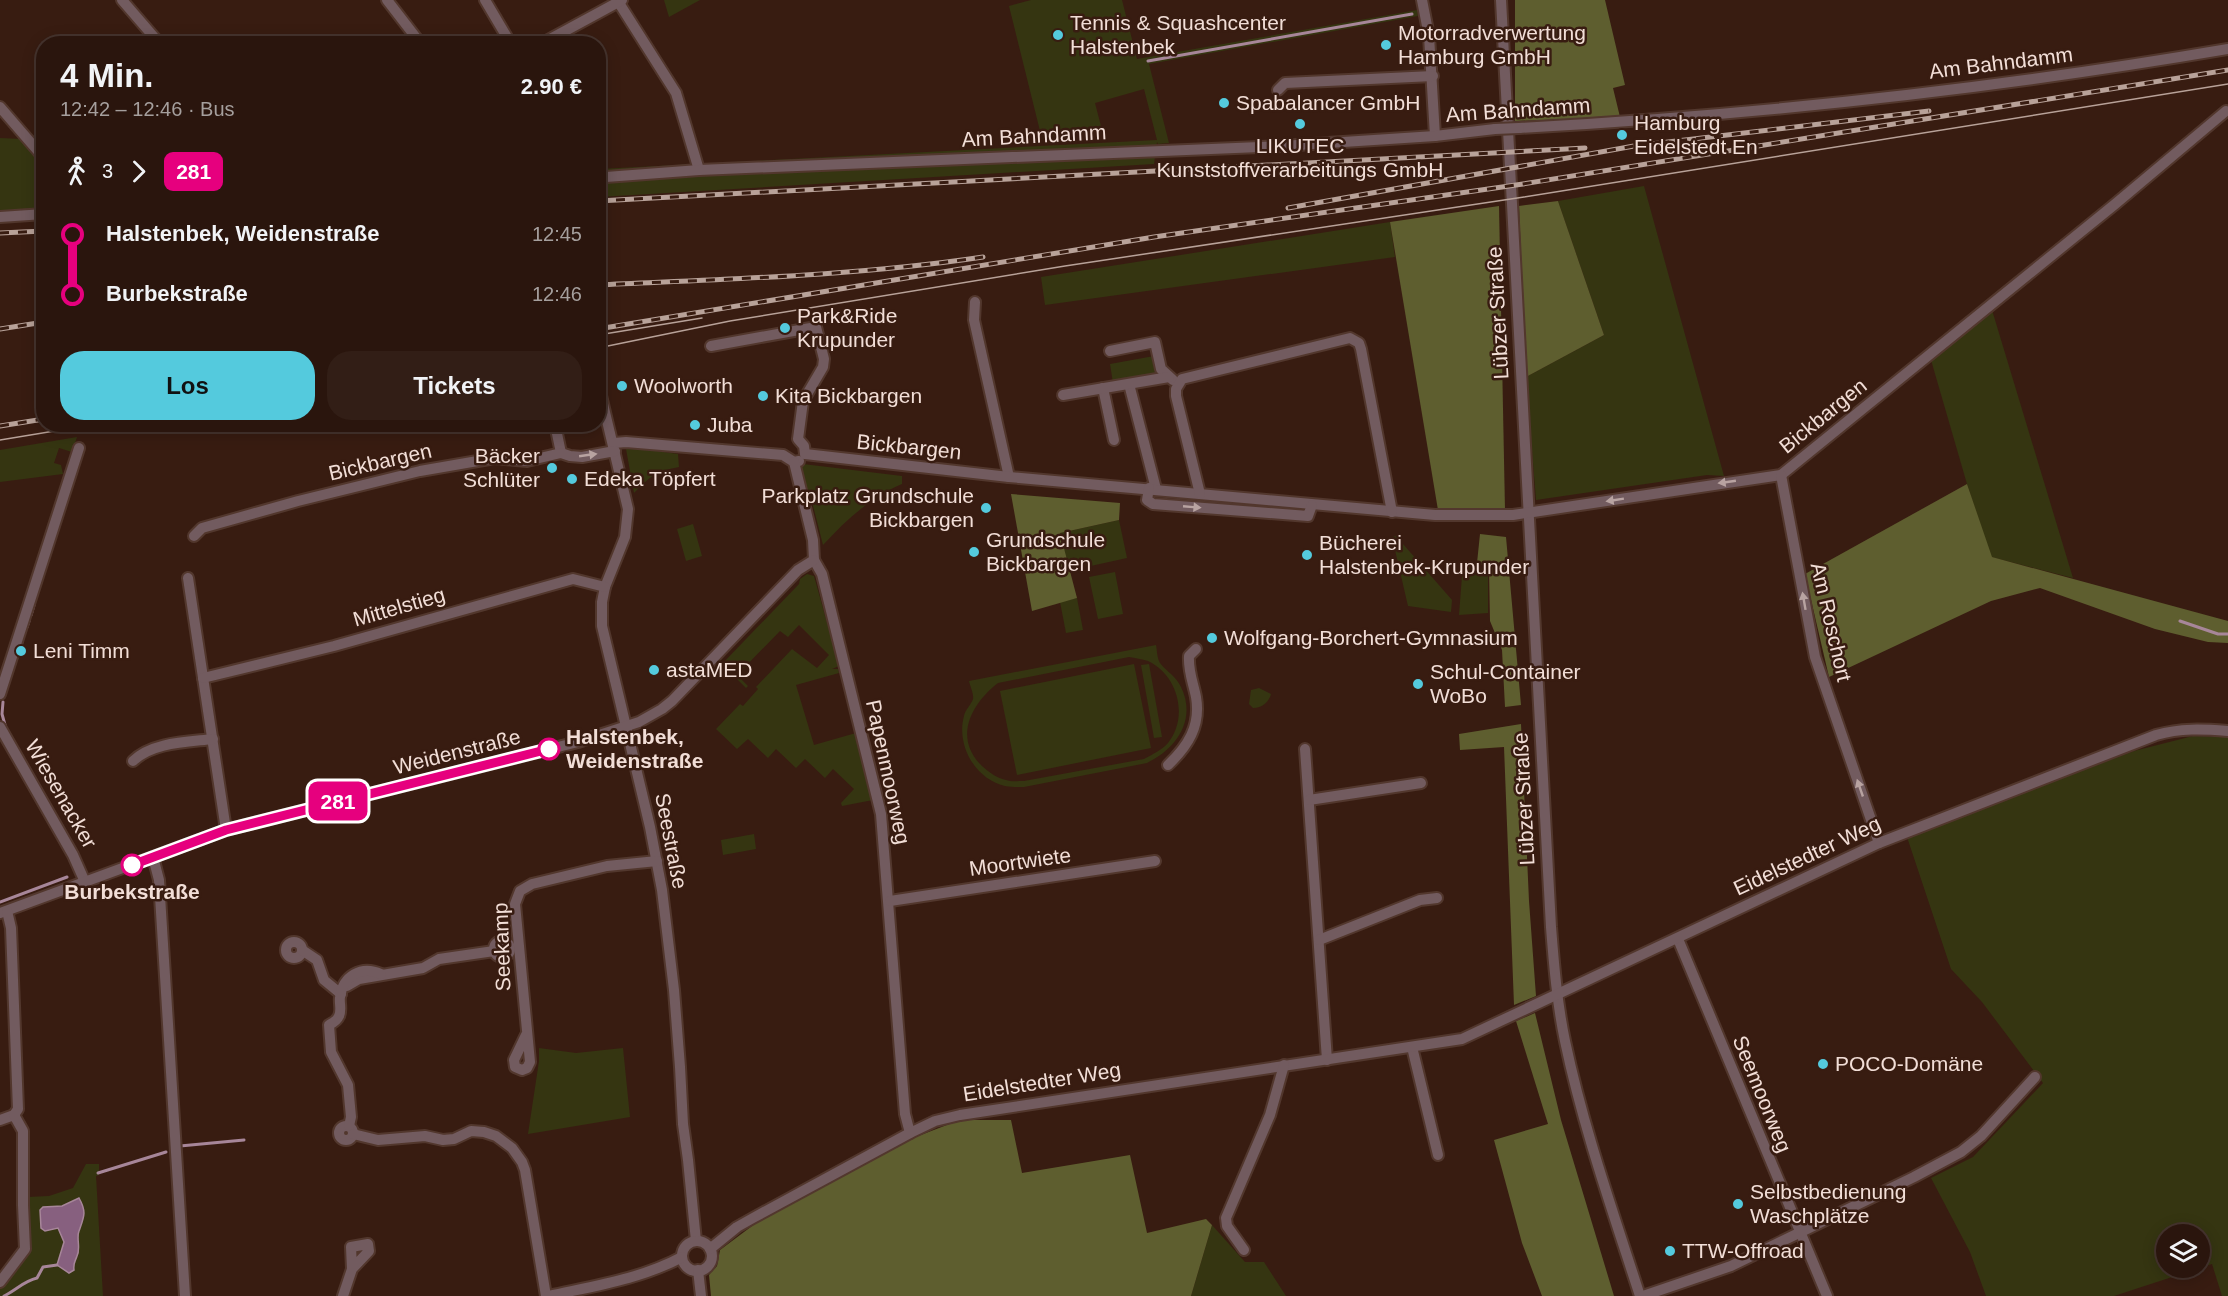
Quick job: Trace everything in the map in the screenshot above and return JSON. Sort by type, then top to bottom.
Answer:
[{"type":"street","points":[[122,0],[153,36]]},
{"type":"street","points":[[387,0],[415,36]]},
{"type":"street","points":[[485,0],[506,36]]},
{"type":"street","points":[[1422,0],[1433,76],[1435,136]]},
{"type":"street","name":"Lübzer Straße","points":[[1502,0],[1528,514],[1551,927],[1557,993],[1576,1089],[1641,1296]]},
{"type":"street","points":[[556,36],[620,1],[680,101],[699,170]]},
{"type":"street","name":"Am Bahndamm","points":[[606,177],[699,170],[1260,147],[1435,136],[1495,129],[1624,122],[1957,90],[2228,49]]},
{"type":"street","points":[[1278,90],[1285,82],[1433,76]]},
{"type":"street","points":[[0,107],[36,149]]},
{"type":"street","name":"Bickbargen","points":[[805,454],[1010,477],[1436,515],[1513,516],[1781,475],[2114,205],[2226,111]]},
{"type":"street","points":[[0,217],[36,215]]},
{"type":"street","points":[[975,302],[974,320],[1010,477]]},
{"type":"street","points":[[711,346],[816,327],[824,359],[823,367],[803,401],[798,439],[804,446],[805,454],[794,462]]},
{"type":"street","points":[[1063,395],[1130,384],[1174,380],[1344,338],[1355,340],[1361,349],[1392,512]]},
{"type":"street","points":[[1110,351],[1155,342],[1161,369],[1174,380],[1200,494]]},
{"type":"street","points":[[1130,384],[1152,489]]},
{"type":"street","points":[[1103,388],[1114,440]]},
{"type":"street","name":"Seestraße","points":[[606,413],[627,502],[627,523],[625,537],[605,587],[602,602],[603,634],[657,861],[674,990],[682,1124],[696,1241]]},
{"type":"street","points":[[557,432],[561,453]]},
{"type":"street","name":"Bickbargen","points":[[194,536],[202,528],[298,501],[420,471],[495,458],[527,461],[561,453],[582,457],[615,447],[677,447],[783,454],[794,462]]},
{"type":"street","points":[[0,694],[79,448]]},
{"type":"street","name":"Papenmoorweg","points":[[794,462],[813,540],[814,560],[822,574],[877,794],[885,842],[903,1094],[910,1132]]},
{"type":"street","name":"Am Roschort","points":[[1781,475],[1815,657],[1879,843]]},
{"type":"street","name":"Bickbargen","points":[[1152,489],[1147,500],[1153,504],[1308,516],[1312,505]]},
{"type":"street","name":"Weidenstraße","points":[[4,912],[226,830],[578,742],[626,727],[651,716],[672,701],[798,570],[814,560]]},
{"type":"street","points":[[188,578],[226,830]]},
{"type":"street","name":"Mittelstieg","points":[[202,676],[334,646],[573,579],[605,587]]},
{"type":"street","points":[[1168,765],[1190,741],[1196,722],[1196,698],[1188,666],[1189,656],[1196,649]]},
{"type":"street","name":"Wiesenacker","points":[[0,727],[74,855],[86,882]]},
{"type":"street","name":"Eidelstedter Weg","points":[[710,1249],[745,1222],[910,1132],[935,1121],[960,1115],[1462,1039],[1879,843],[2156,735],[2194,728],[2228,730]]},
{"type":"street","points":[[133,761],[139,755],[160,747],[213,739]]},
{"type":"street","points":[[1305,749],[1327,1060]]},
{"type":"street","points":[[1309,800],[1421,783]]},
{"type":"street","points":[[153,858],[159,880],[185,1296]]},
{"type":"street","name":"Seekamp","points":[[526,1035],[514,948],[515,904],[520,891],[525,886],[607,866],[657,861]]},
{"type":"street","name":"Moortwiete","points":[[890,901],[1155,861]]},
{"type":"street","points":[[1319,940],[1420,900],[1437,898]]},
{"type":"street","points":[[0,1120],[14,1115],[18,1109],[11,928],[4,912]]},
{"type":"street","name":"Seemoorweg","points":[[1678,939],[1826,1295]]},
{"type":"street","points":[[514,948],[504,956],[497,955],[494,951],[448,957],[423,968],[381,974],[370,970],[358,971],[348,979],[341,994],[339,1016],[335,1022],[328,1025],[331,1052],[348,1085],[351,1130],[378,1140],[425,1136],[448,1140],[477,1131],[496,1136],[506,1143],[517,1154],[525,1170],[548,1296],[632,1277],[682,1257]]},
{"type":"street","points":[[302,950],[317,960],[324,980],[341,994]]},
{"type":"street","points":[[1412,1047],[1438,1155]]},
{"type":"street","points":[[1244,1250],[1227,1226],[1226,1218],[1270,1115],[1284,1065]]},
{"type":"street","points":[[1641,1296],[1718,1272],[1961,1152],[1981,1136],[2035,1077]]},
{"type":"street","points":[[0,1282],[25,1249],[23,1131],[14,1115]]},
{"type":"street","points":[[696,1241],[706,1244],[710,1249],[708,1265],[698,1270],[687,1267],[682,1257],[685,1246],[696,1241]]},
{"type":"street","points":[[343,1296],[352,1269]]},
{"type":"street","points":[[698,1270],[700,1296]]},
{"type":"shaded area","points":[[664,0],[700,0],[669,17]]},
{"type":"shaded area","points":[[1031,0],[1122,0],[1137,59],[1417,10],[1418,16],[1149,64],[1169,143],[1158,144],[1157,142],[1154,164],[606,197],[606,169],[1157,140],[1144,89],[1095,103],[1101,126],[1042,139],[1009,6]]},
{"type":"shaded area","points":[[1515,0],[1605,0],[1625,85],[1613,88],[1620,117],[1515,121]]},
{"type":"shaded area","points":[[0,138],[22,139],[36,156],[36,210],[0,213]]},
{"type":"shaded area","points":[[1644,186],[1724,476],[1707,475],[1536,500],[1526,377],[1604,335],[1558,201]]},
{"type":"shaded area","points":[[1558,201],[1604,335],[1526,377],[1519,206]]},
{"type":"shaded area","points":[[1499,206],[1505,510],[1438,510],[1390,222]]},
{"type":"shaded area","points":[[1390,222],[1395,257],[1045,305],[1041,277]]},
{"type":"shaded area","points":[[1992,310],[2073,578],[1991,557],[1967,484],[1931,360]]},
{"type":"shaded area","points":[[1154,356],[1158,375],[1113,383],[1110,364]]},
{"type":"shaded area","points":[[77,437],[72,452],[59,448],[54,463],[61,465],[63,474],[0,482],[0,450]]},
{"type":"shaded area","points":[[628,447],[678,454],[679,467],[654,475],[634,493],[626,449]]},
{"type":"shaded area","points":[[803,464],[902,476],[902,484],[860,510],[823,545],[810,494],[804,490],[800,467]]},
{"type":"shaded area","points":[[1967,484],[1992,557],[2228,621],[2228,643],[2208,642],[2155,629],[2040,588],[1991,601],[1829,677],[1805,574]]},
{"type":"shaded area","points":[[1011,494],[1120,503],[1119,520],[1060,533],[1077,598],[1032,611]]},
{"type":"shaded area","points":[[1119,520],[1127,558],[1068,571],[1060,533]]},
{"type":"shaded area","points":[[693,524],[702,556],[686,561],[677,529]]},
{"type":"shaded area","points":[[1480,534],[1506,537],[1521,705],[1505,707],[1502,650],[1490,621],[1489,568],[1477,563]]},
{"type":"shaded area","points":[[1396,536],[1452,600],[1451,612],[1408,606],[1392,537]]},
{"type":"shaded area","points":[[1463,563],[1488,570],[1488,613],[1459,615]]},
{"type":"shaded area","points":[[1115,572],[1123,614],[1098,619],[1089,577]]},
{"type":"shaded area","points":[[807,574],[814,576],[839,666],[832,669],[838,669],[839,673],[796,685],[814,745],[856,733],[873,800],[842,806],[841,803],[854,789],[833,769],[825,778],[805,759],[796,768],[776,749],[768,758],[748,739],[737,749],[716,729],[740,704],[743,706],[758,689],[756,687],[792,649],[817,668],[829,655],[799,625],[788,637],[780,631],[737,675],[748,686],[746,688],[722,664]]},
{"type":"shaded area","points":[[1077,598],[1083,630],[1066,633],[1060,602]]},
{"type":"shaded area","points":[[1156,645],[1160,663],[1181,687],[1187,711],[1185,722],[1175,742],[1147,763],[1024,787],[1005,786],[985,776],[970,759],[966,749],[962,727],[973,697],[969,681]],"holes":[[[1129,657],[1148,661],[1158,667],[1167,676],[1177,698],[1178,721],[1174,733],[1168,743],[1157,752],[1144,759],[1024,781],[1008,781],[990,773],[973,755],[968,744],[969,722],[980,701],[998,683]]]},
{"type":"shaded area","points":[[1134,664],[1151,748],[1017,775],[1000,691]]},
{"type":"shaded area","points":[[1149,664],[1162,737],[1154,738],[1141,665]]},
{"type":"shaded area","points":[[1259,688],[1271,694],[1265,704],[1253,708],[1249,704],[1251,690]]},
{"type":"shaded area","points":[[1521,724],[1536,996],[1514,1005],[1504,747],[1460,750],[1459,734]]},
{"type":"shaded area","points":[[2193,736],[2228,737],[2228,1296],[2222,1296],[2212,1264],[2210,1265],[2210,1224],[2156,1224],[2156,1278],[2169,1278],[2114,1296],[1986,1296],[1970,1252],[1931,1178],[1973,1157],[2043,1083],[1982,1002],[1951,969],[1907,837],[2134,751]]},
{"type":"shaded area","points":[[754,834],[756,849],[723,855],[721,840]]},
{"type":"shaded area","points":[[1535,1013],[1561,1120],[1614,1296],[1542,1296],[1522,1243],[1494,1140],[1548,1124],[1516,1021]]},
{"type":"shaded area","points":[[539,1048],[576,1053],[623,1048],[630,1117],[528,1134]]},
{"type":"shaded area","points":[[968,1120],[1011,1120],[1022,1173],[1130,1155],[1147,1233],[1206,1219],[1212,1225],[1191,1296],[711,1296],[709,1275],[717,1266],[720,1250],[756,1223],[913,1138],[952,1123]]},
{"type":"shaded area","points":[[86,1164],[99,1164],[99,1175],[96,1176],[103,1296],[0,1296],[0,1288],[30,1251],[28,1197],[49,1196],[73,1188]]},
{"type":"shaded area","points":[[79,1198],[84,1214],[78,1234],[79,1250],[74,1270],[69,1273],[57,1265],[64,1242],[58,1228],[45,1231],[41,1228],[40,1210],[43,1207],[62,1206]]},
{"type":"shaded area","points":[[1212,1225],[1245,1262],[1264,1262],[1286,1296],[1191,1296]]},
{"type":"waterway","points":[[1148,61],[1412,14]]},
{"type":"waterway","points":[[31,615],[34,605]]},
{"type":"waterway","points":[[27,627],[29,621]]},
{"type":"waterway","points":[[2180,621],[2218,634],[2228,634]]},
{"type":"waterway","points":[[19,651],[22,642]]},
{"type":"waterway","points":[[3,702],[2,714],[5,725]]},
{"type":"waterway","points":[[0,902],[67,877]]},
{"type":"waterway","points":[[180,1146],[244,1140]]},
{"type":"waterway","points":[[98,1173],[166,1152]]},
{"type":"waterway","points":[[4,1296],[24,1283],[37,1278],[43,1267],[57,1265]]},
{"type":"tram line","points":[[606,346],[730,321],[1065,266],[1524,197],[2228,84]]},
{"type":"tram line","points":[[606,334],[702,318]]},
{"type":"tram line","points":[[0,440],[48,432]]},
{"type":"railway","points":[[606,328],[1154,237],[1523,184],[2228,70]]},
{"type":"railway","points":[[1288,208],[1634,146],[1929,111]]},
{"type":"railway","points":[[606,201],[1585,148]]},
{"type":"railway","points":[[0,233],[36,231]]},
{"type":"railway","points":[[606,285],[839,273],[983,257]]},
{"type":"railway","points":[[0,329],[36,323]]},
{"type":"railway","points":[[0,426],[36,420]]},
{"type":"bus line","name":"281","points":[[132,865],[226,830],[549,749]]},
{"type":"place","name":"Tennis & Squashcenter Halstenbek","points":[[1058,35]]},
{"type":"place","name":"Motorradverwertung Hamburg GmbH","points":[[1386,45]]},
{"type":"place","name":"Spabalancer GmbH","points":[[1224,103]]},
{"type":"place","name":"LIKUTEC Kunststoffverarbeitungs GmbH","points":[[1300,124]]},
{"type":"place","name":"Hamburg Eidelstedt En","points":[[1622,135]]},
{"type":"place","name":"Park&Ride Krupunder","points":[[785,328]]},
{"type":"place","name":"Woolworth","points":[[622,386]]},
{"type":"place","name":"Kita Bickbargen","points":[[763,396]]},
{"type":"place","name":"Juba","points":[[695,425]]},
{"type":"place","name":"Bäcker Schlüter","points":[[552,468]]},
{"type":"place","name":"Edeka Töpfert","points":[[572,479]]},
{"type":"place","name":"Parkplatz Grundschule Bickbargen","points":[[986,508]]},
{"type":"place","name":"Grundschule Bickbargen","points":[[974,552]]},
{"type":"place","name":"Bücherei Halstenbek-Krupunder","points":[[1307,555]]},
{"type":"place","name":"Wolfgang-Borchert-Gymnasium","points":[[1212,638]]},
{"type":"place","name":"Leni Timm","points":[[21,651]]},
{"type":"place","name":"astaMED","points":[[654,670]]},
{"type":"place","name":"Schul-Container WoBo","points":[[1418,684]]},
{"type":"place","name":"Halstenbek, Weidenstraße","points":[[549,749]]},
{"type":"place","name":"Burbekstraße","points":[[132,865]]},
{"type":"place","name":"POCO-Domäne","points":[[1823,1064]]},
{"type":"place","name":"Selbstbedienung Waschplätze","points":[[1738,1204]]},
{"type":"place","name":"TTW-Offroad","points":[[1670,1251]]}]
